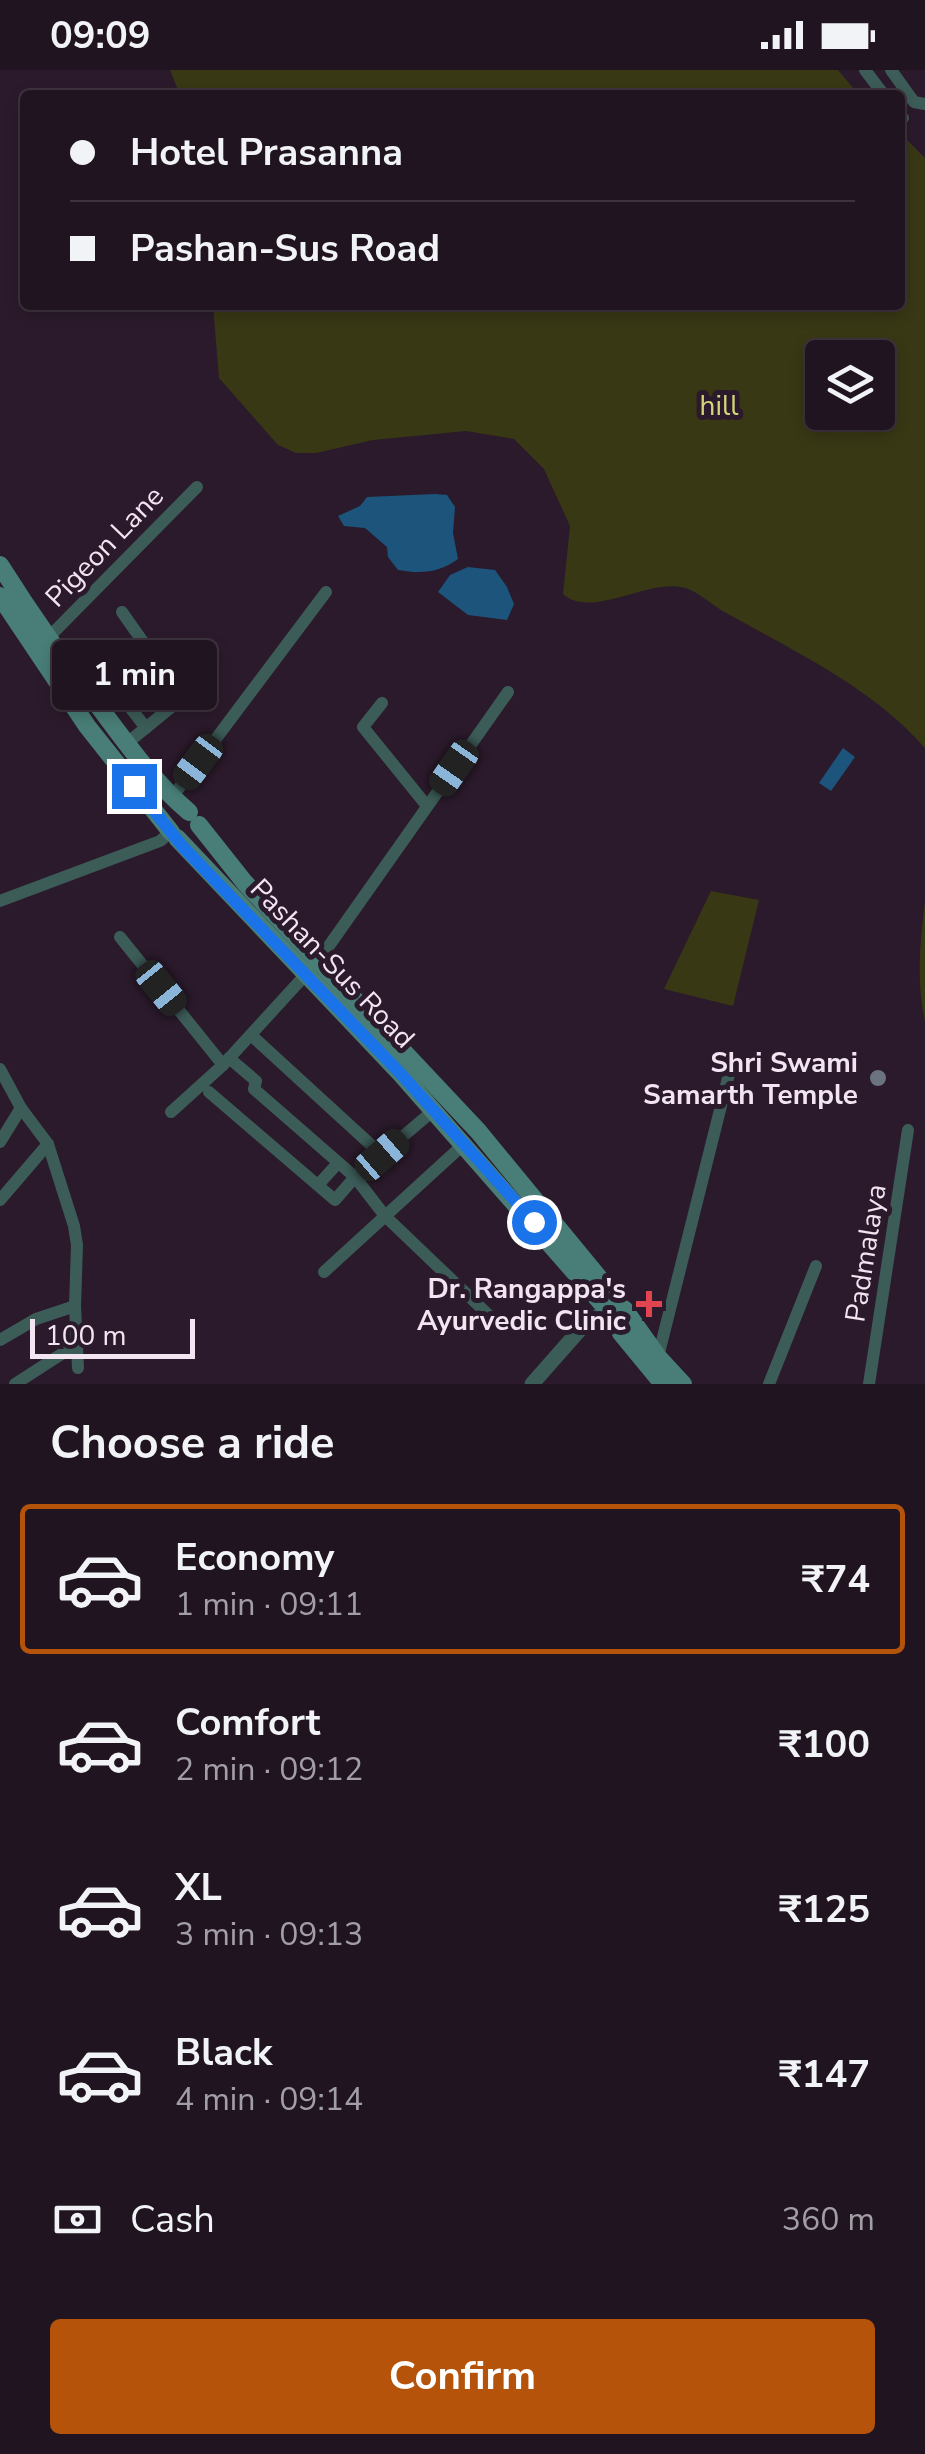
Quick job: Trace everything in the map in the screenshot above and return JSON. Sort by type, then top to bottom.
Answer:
[{"type":"main road","name":"Pashan-Sus Road","points":[[0,565],[47,640],[126,744],[194,818],[245,882],[478,1131],[613,1310],[638,1356],[663,1384]]},
{"type":"main road","name":"Pashan-Sus Road","points":[[0,596],[87,726],[170,837],[434,1110],[683,1384]]},
{"type":"main road","points":[[170,837],[176,814],[194,818]]},
{"type":"street","points":[[865,70],[880,90]]},
{"type":"street","points":[[891,70],[914,102],[925,104]]},
{"type":"street","name":"Pigeon Lane","points":[[47,640],[196,487]]},
{"type":"street","points":[[172,796],[326,592]]},
{"type":"street","points":[[122,612],[179,693],[174,704],[126,744]]},
{"type":"street","points":[[171,1112],[226,1062],[320,960],[508,692]]},
{"type":"street","points":[[122,697],[146,728]]},
{"type":"street","points":[[382,704],[363,727],[427,806]]},
{"type":"street","points":[[0,900],[170,837]]},
{"type":"street","points":[[120,937],[226,1062],[256,1081],[254,1089],[355,1177],[385,1216],[498,1324]]},
{"type":"street","points":[[251,1035],[382,1155]]},
{"type":"street","points":[[658,1357],[732,1062]]},
{"type":"street","points":[[0,1069],[48,1144],[74,1226],[78,1368]]},
{"type":"street","points":[[209,1092],[335,1200],[355,1177],[434,1110]]},
{"type":"street","points":[[0,1142],[22,1108]]},
{"type":"street","name":"Padmalaya","points":[[869,1384],[908,1130]]},
{"type":"street","points":[[0,1200],[48,1144]]},
{"type":"street","points":[[324,1272],[464,1144]]},
{"type":"street","points":[[318,1185],[338,1163]]},
{"type":"street","points":[[769,1384],[816,1266]]},
{"type":"street","points":[[0,1340],[36,1319],[74,1306]]},
{"type":"street","points":[[532,1384],[584,1325],[613,1310]]},
{"type":"street","points":[[544,1384],[613,1310]]},
{"type":"street","points":[[15,1384],[77,1344]]},
{"type":"green space","points":[[170,70],[838,70],[855,90],[178,90]]},
{"type":"green space","name":"hill","points":[[905,138],[925,158],[925,748],[858,689],[687,588],[667,586],[588,602],[574,601],[563,594],[570,526],[544,469],[514,439],[466,431],[373,440],[316,453],[296,453],[278,445],[219,378],[213,310],[905,310]]},
{"type":"green space","points":[[711,891],[759,900],[733,1006],[664,989]]},
{"type":"green space","points":[[925,902],[925,1021],[920,947]]},
{"type":"water","points":[[447,495],[455,507],[453,533],[458,559],[437,570],[398,570],[388,557],[387,547],[365,528],[344,526],[338,516],[360,506],[367,497]]},
{"type":"water","points":[[468,567],[495,570],[514,604],[507,620],[468,615],[438,592],[450,575]]},
{"type":"water","points":[[843,748],[855,757],[831,791],[819,783]]},
{"type":"place","name":"Shri Swami Samarth Temple","points":[[878,1078]]},
{"type":"place","name":"Dr. Rangappa's Ayurvedic Clinic","points":[[649,1304]]},
{"type":"route","points":[[134,786],[183,847],[401,1074],[534,1222]]}]
